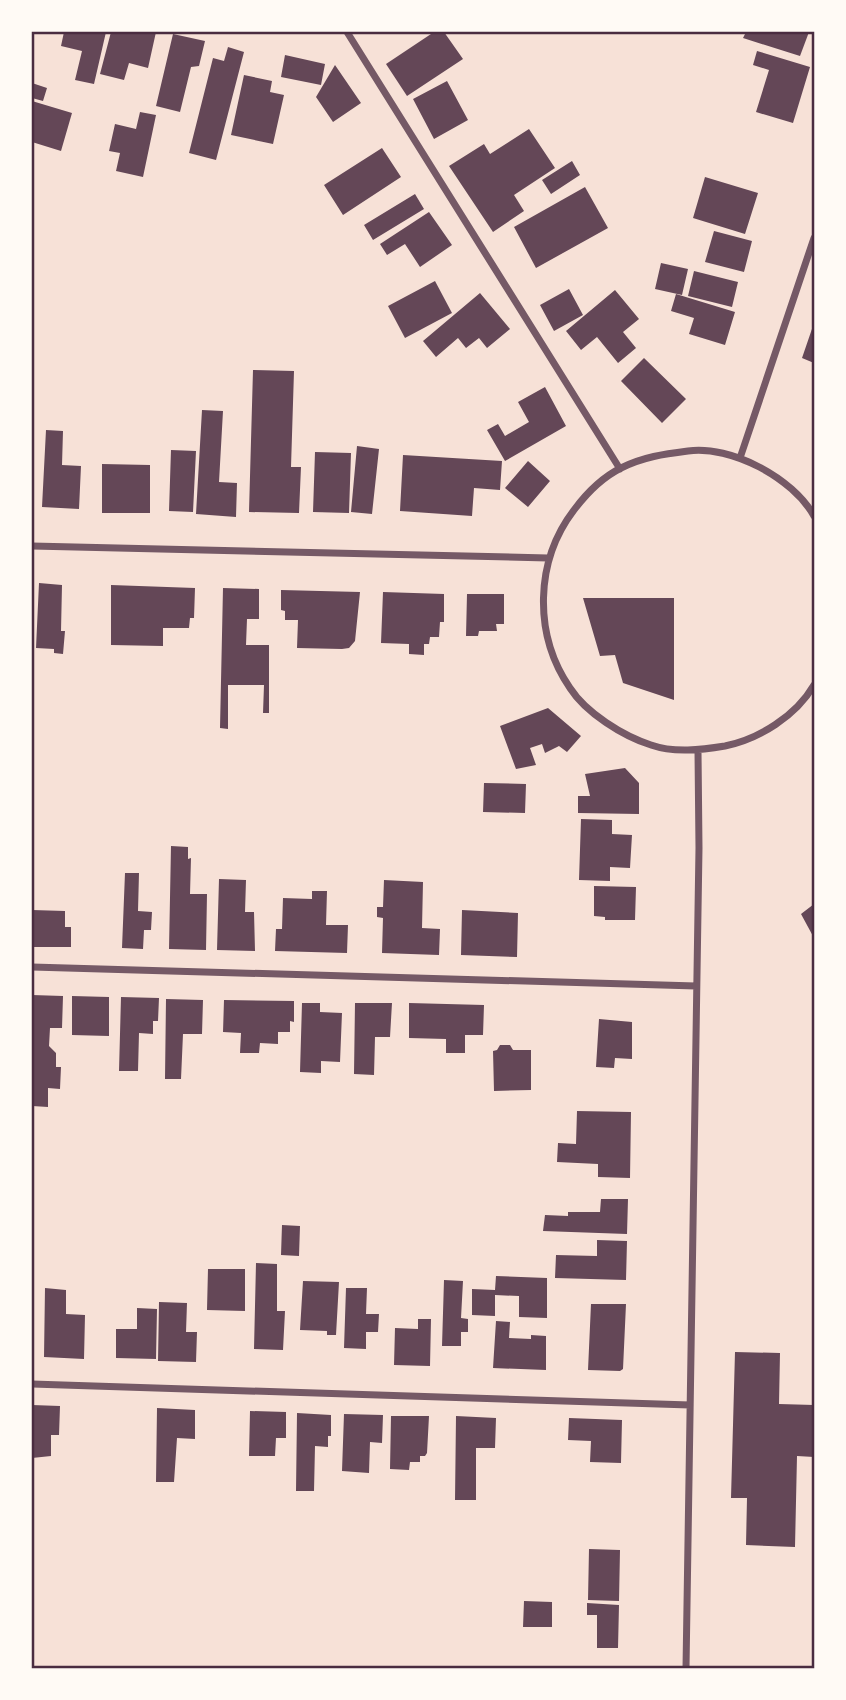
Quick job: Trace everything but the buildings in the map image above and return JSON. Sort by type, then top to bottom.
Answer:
[{"type":"street","points":[[347,32],[620,469]]},
{"type":"street","points":[[740,458],[814,238]]},
{"type":"street","points":[[814,516],[812,506],[777,477],[740,458],[695,450],[653,456],[620,469],[585,494],[561,526],[548,558],[542,601],[548,644],[570,689],[606,724],[653,746],[698,751],[743,742],[784,719],[812,698],[814,685]]},
{"type":"street","points":[[32,546],[548,558]]},
{"type":"street","points":[[685,1668],[699,848],[698,751]]},
{"type":"street","points":[[32,967],[696,986]]},
{"type":"street","points":[[32,1384],[690,1405]]}]
